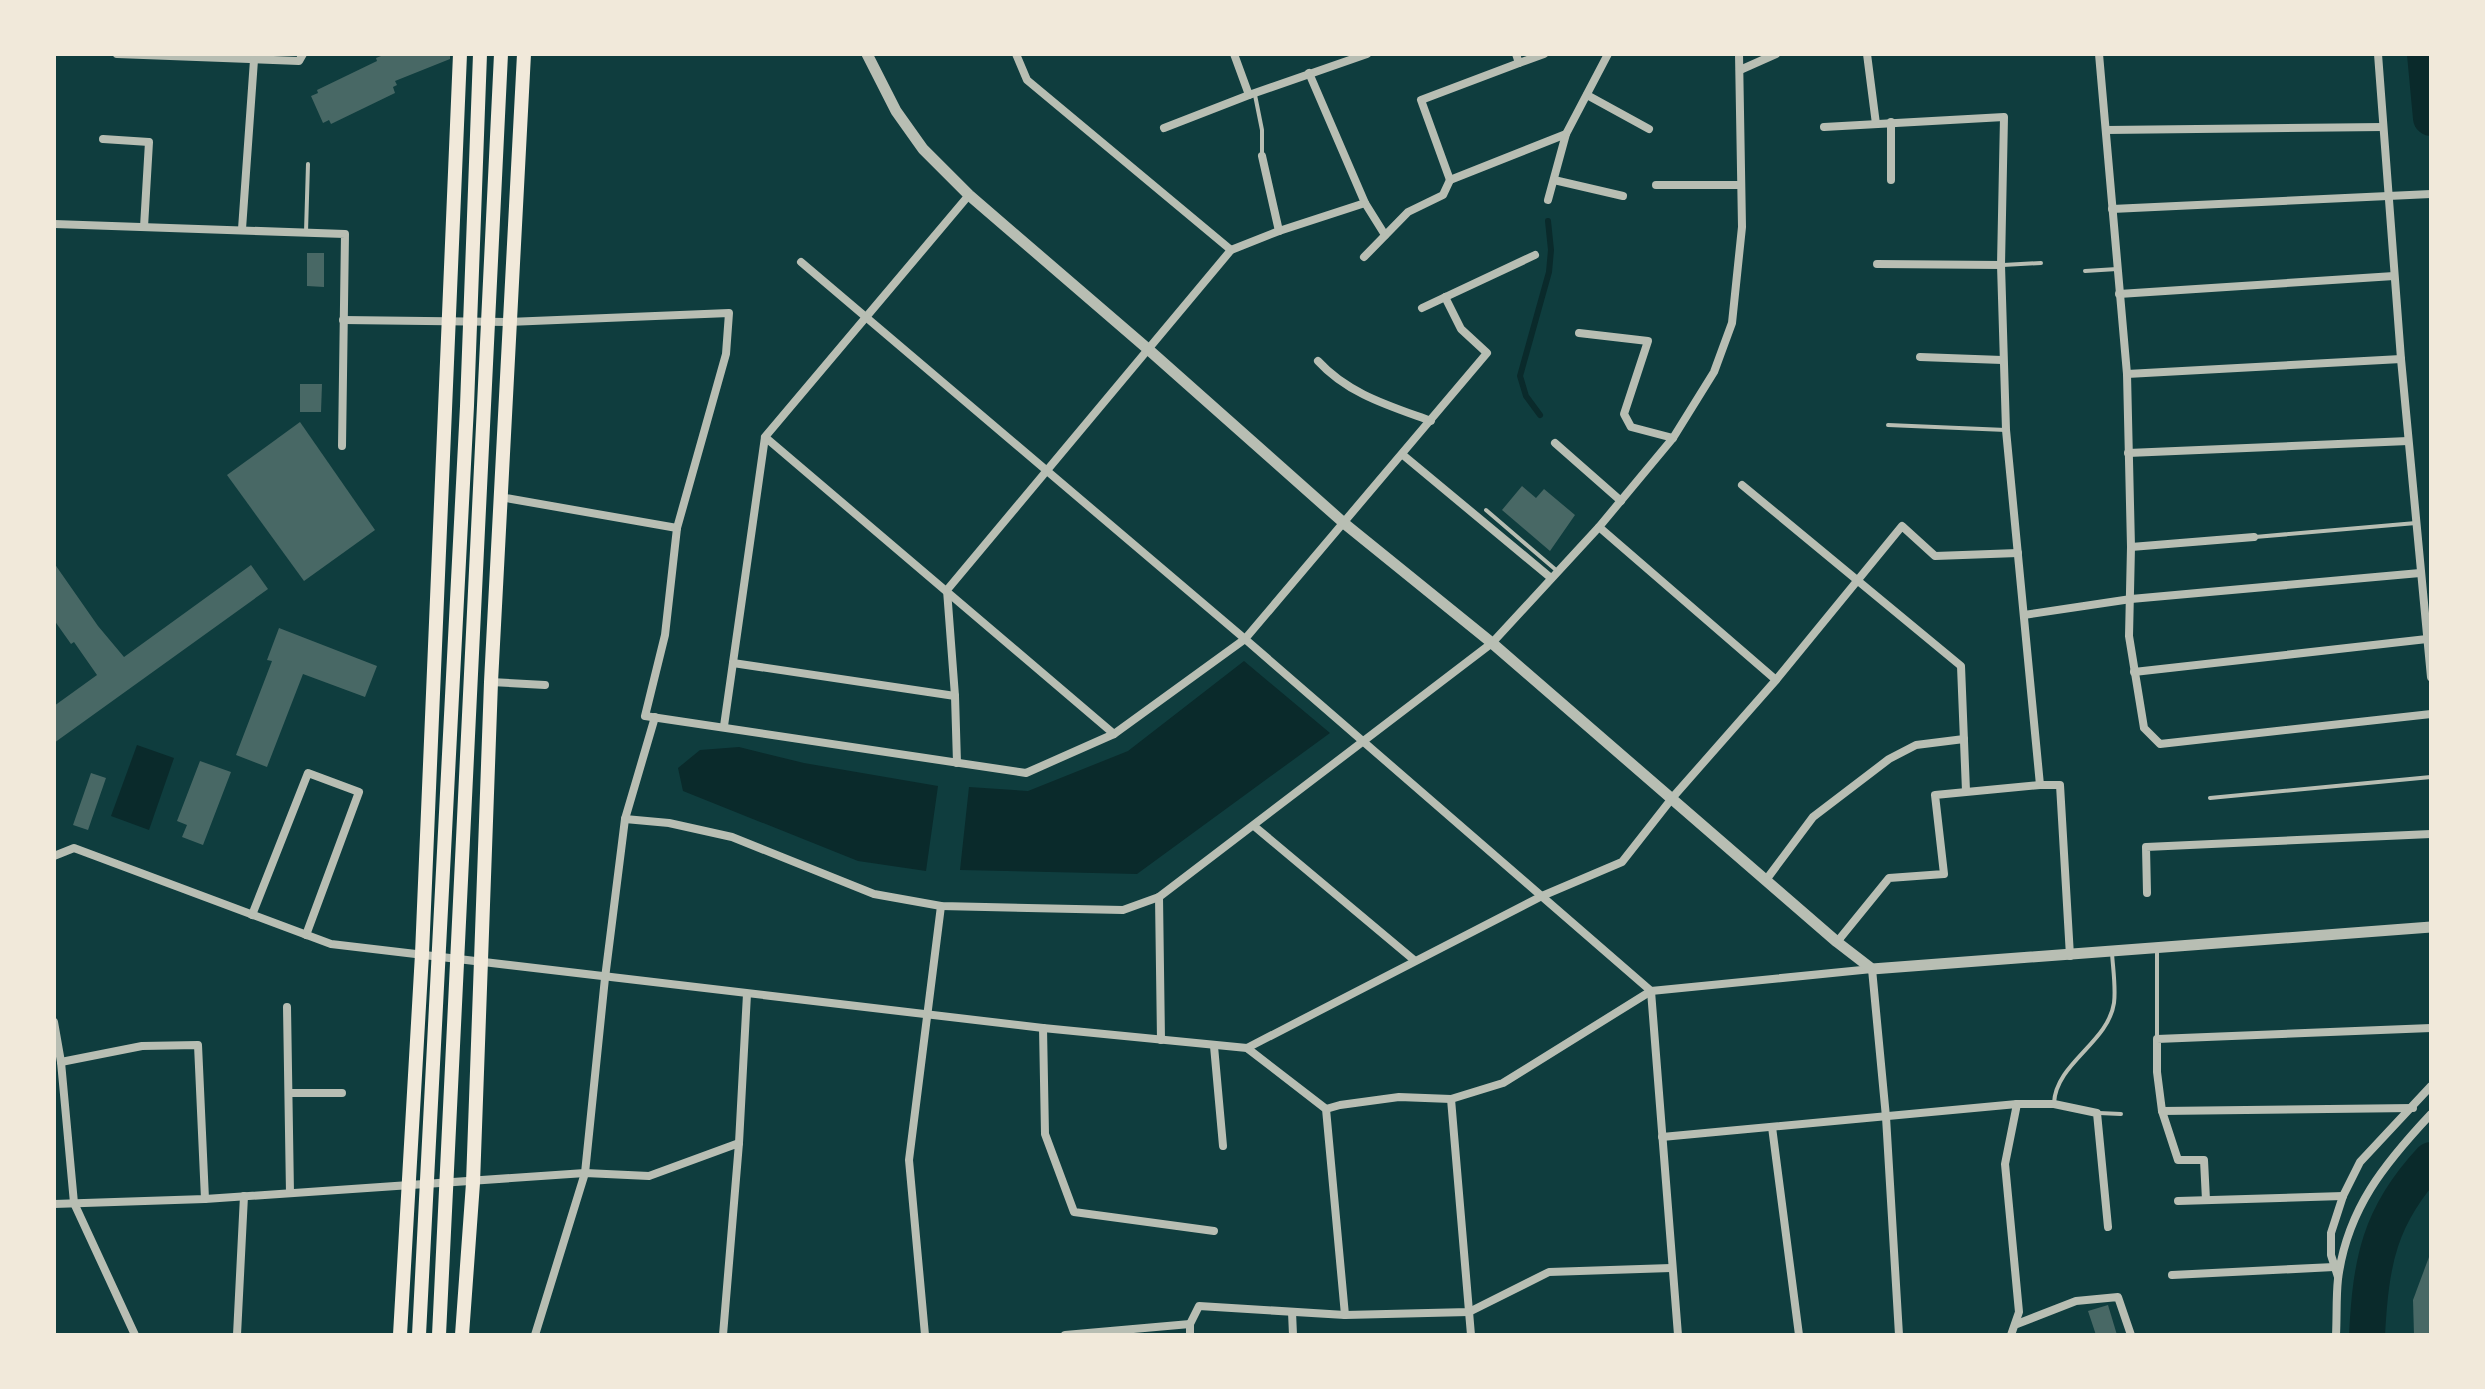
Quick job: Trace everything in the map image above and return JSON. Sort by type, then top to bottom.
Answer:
[{"type":"main road","points":[[400,1335],[422,954],[460,54]]},
{"type":"main road","points":[[419,1335],[467,406],[480,54]]},
{"type":"main road","points":[[439,1335],[501,54]]},
{"type":"main road","points":[[462,1335],[473,1183],[491,682],[524,54]]},
{"type":"street","points":[[117,54],[299,61],[303,54]]},
{"type":"street","points":[[867,54],[896,111],[923,149],[969,195],[1345,524],[1492,643],[1872,969],[1886,1117],[1899,1335]]},
{"type":"street","points":[[1234,54],[1252,94]]},
{"type":"street","points":[[1164,128],[1367,54]]},
{"type":"street","points":[[1450,180],[1421,100],[1518,59],[1544,54]]},
{"type":"street","points":[[1548,200],[1566,134],[1608,54]]},
{"type":"street","points":[[625,819],[669,823],[732,837],[874,894],[941,906],[1123,910],[1159,897],[1492,643],[1599,527],[1673,438],[1714,372],[1732,323],[1742,227],[1739,54]]},
{"type":"street","points":[[1740,70],[1776,54]]},
{"type":"street","points":[[1867,54],[1876,124]]},
{"type":"street","points":[[2099,54],[2127,374],[2131,547],[2129,636],[2144,728],[2160,744],[2431,714]]},
{"type":"street","points":[[2378,54],[2401,359],[2431,677]]},
{"type":"street","points":[[1018,55],[1027,80],[1231,250]]},
{"type":"street","points":[[242,229],[254,60]]},
{"type":"street","points":[[1309,73],[1365,203],[1385,235]]},
{"type":"street","points":[[1587,95],[1649,129]]},
{"type":"street","points":[[1824,127],[2004,117],[2002,360],[2040,785]]},
{"type":"street","points":[[1891,122],[1891,180]]},
{"type":"street","points":[[2106,130],[2383,127]]},
{"type":"street","points":[[1364,257],[1408,212],[1443,195],[1450,180],[1566,134]]},
{"type":"street","points":[[103,139],[149,142],[144,227]]},
{"type":"street","points":[[1262,156],[1279,231]]},
{"type":"street","points":[[1554,180],[1623,196]]},
{"type":"street","points":[[1656,185],[1740,185]]},
{"type":"street","points":[[2112,209],[2431,194]]},
{"type":"street","points":[[724,726],[765,437],[969,195]]},
{"type":"street","points":[[957,763],[947,590],[1231,250],[1365,203]]},
{"type":"street","points":[[54,224],[345,234],[342,446]]},
{"type":"street","points":[[1422,308],[1535,255]]},
{"type":"street","points":[[801,262],[1245,639],[1651,991],[1678,1335]]},
{"type":"street","points":[[1877,264],[2001,265]]},
{"type":"street","points":[[2119,294],[2394,276]]},
{"type":"street","points":[[343,320],[508,322],[729,313],[726,354],[677,528],[665,635],[645,716],[1026,773],[1114,734],[1245,639],[1487,353],[1461,329],[1445,297]]},
{"type":"street","points":[[1579,333],[1648,341],[1624,414],[1631,427],[1673,438]]},
{"type":"street","points":[[1920,357],[2002,360]]},
{"type":"street","points":[[2127,374],[2401,359]]},
{"type":"street","points":[[1318,361],[1331,376],[1370,399],[1431,421]]},
{"type":"street","points":[[765,437],[1114,734]]},
{"type":"street","points":[[2128,453],[2408,441]]},
{"type":"street","points":[[1555,443],[1621,501]]},
{"type":"street","points":[[1403,455],[1555,575]]},
{"type":"street","points":[[1742,485],[1961,666],[1966,791]]},
{"type":"street","points":[[500,497],[677,528]]},
{"type":"street","points":[[54,856],[74,848],[331,944],[928,1015],[1247,1048],[1542,896],[1622,862],[1673,797],[1776,680],[1902,526],[1935,556],[2018,553]]},
{"type":"street","points":[[1599,527],[1776,680]]},
{"type":"street","points":[[2131,547],[2254,537]]},
{"type":"street","points":[[2024,615],[2131,599],[2420,573]]},
{"type":"street","points":[[2134,672],[2427,639]]},
{"type":"street","points":[[733,663],[955,696]]},
{"type":"street","points":[[491,682],[545,685]]},
{"type":"street","points":[[535,1335],[585,1173],[625,819],[655,717]]},
{"type":"street","points":[[1766,880],[1813,817],[1889,759],[1916,745],[1964,739]]},
{"type":"street","points":[[252,915],[308,773],[346,787],[359,792],[306,935]]},
{"type":"street","points":[[1837,942],[1889,878],[1944,874],[1935,795],[2060,785],[2070,956]]},
{"type":"street","points":[[1254,826],[1414,960]]},
{"type":"street","points":[[2147,893],[2146,847],[2431,834]]},
{"type":"street","points":[[1159,897],[1161,1040]]},
{"type":"street","points":[[925,1335],[909,1160],[941,906]]},
{"type":"street","points":[[1247,1048],[1326,1109],[1399,1097],[1451,1099],[1503,1083],[1651,991],[1872,969],[2157,950],[2431,927]]},
{"type":"street","points":[[723,1335],[739,1143],[747,994]]},
{"type":"street","points":[[287,1007],[290,1193]]},
{"type":"street","points":[[54,1022],[61,1062],[74,1203],[135,1335]]},
{"type":"street","points":[[1043,1028],[1045,1134],[1074,1212],[1214,1231]]},
{"type":"street","points":[[2206,1200],[2204,1160],[2178,1160],[2162,1111],[2157,1039],[2431,1028]]},
{"type":"street","points":[[61,1062],[142,1046],[198,1045],[205,1199]]},
{"type":"street","points":[[1214,1046],[1223,1146]]},
{"type":"street","points":[[2338,1278],[2331,1233],[2343,1196],[2360,1162],[2431,1086]]},
{"type":"street","points":[[289,1093],[342,1093]]},
{"type":"street","points":[[1451,1099],[1471,1335]]},
{"type":"street","points":[[1662,1137],[2017,1104],[2054,1104],[2097,1113],[2108,1227]]},
{"type":"street","points":[[2011,1335],[2019,1312],[2005,1164],[2017,1104]]},
{"type":"street","points":[[2162,1111],[2413,1108]]},
{"type":"street","points":[[1326,1109],[1345,1315]]},
{"type":"street","points":[[2336,1335],[2338,1278],[2349,1234],[2372,1182],[2431,1114]]},
{"type":"street","points":[[1772,1127],[1799,1335]]},
{"type":"street","points":[[54,1204],[205,1199],[585,1173],[649,1176],[739,1143]]},
{"type":"street","points":[[237,1335],[244,1196]]},
{"type":"street","points":[[2178,1201],[2343,1196]]},
{"type":"street","points":[[2172,1275],[2334,1267]]},
{"type":"street","points":[[1190,1335],[1190,1324],[1199,1306],[1345,1315],[1469,1312],[1549,1272],[1671,1268]]},
{"type":"street","points":[[2017,1324],[2076,1301],[2118,1297],[2131,1335]]},
{"type":"street","points":[[1292,1312],[1293,1335]]},
{"type":"street","points":[[1065,1335],[1190,1324]]},
{"type":"lane","points":[[1252,94],[1262,130],[1262,156]]},
{"type":"lane","points":[[306,232],[308,164]]},
{"type":"lane","points":[[2001,265],[2041,263]]},
{"type":"lane","points":[[2085,271],[2117,269]]},
{"type":"lane","points":[[1888,425],[2006,430]]},
{"type":"lane","points":[[1486,510],[1555,575]]},
{"type":"lane","points":[[2254,537],[2416,523]]},
{"type":"lane","points":[[2210,798],[2431,777]]},
{"type":"lane","points":[[2157,950],[2157,1039]]},
{"type":"lane","points":[[2054,1104],[2055,1091],[2103,1028],[2114,1004],[2112,953]]},
{"type":"lane","points":[[2097,1113],[2121,1114]]},
{"type":"water","points":[[1244,661],[1330,733],[1137,874],[960,870],[969,787],[1028,791],[1128,751]]},
{"type":"water","points":[[137,745],[174,758],[149,830],[111,816]]},
{"type":"water","points":[[739,747],[804,763],[938,786],[926,871],[858,861],[683,791],[678,768],[700,750]]},
{"type":"building","points":[[386,54],[450,54],[450,59],[395,81],[395,93],[331,124],[329,120],[323,123],[311,96]]},
{"type":"building","points":[[307,253],[324,253],[324,287],[307,286]]},
{"type":"building","points":[[300,384],[322,384],[321,412],[300,412]]},
{"type":"building","points":[[300,422],[375,530],[304,581],[227,475]]},
{"type":"building","points":[[1522,486],[1536,498],[1544,489],[1575,515],[1550,551],[1502,510]]},
{"type":"building","points":[[54,563],[124,657],[251,565],[268,589],[54,743],[54,706],[97,675],[54,620]]},
{"type":"building","points":[[279,628],[377,666],[365,697],[303,674],[267,767],[236,755],[272,661],[267,660]]},
{"type":"building","points":[[200,761],[231,772],[203,845],[182,837],[187,825],[177,821]]},
{"type":"building","points":[[91,773],[106,778],[88,830],[73,825]]},
{"type":"building","points":[[2429,1257],[2431,1335],[2414,1335],[2413,1300]]},
{"type":"building","points":[[2108,1305],[2117,1335],[2096,1335],[2088,1311]]},
{"type":"waterway","points":[[2425,54],[2431,118]]},
{"type":"waterway","points":[[1540,415],[1526,396],[1520,376],[1549,272],[1551,250],[1548,221]]},
{"type":"waterway","points":[[2367,1335],[2371,1284],[2381,1241],[2400,1201],[2431,1160]]}]
